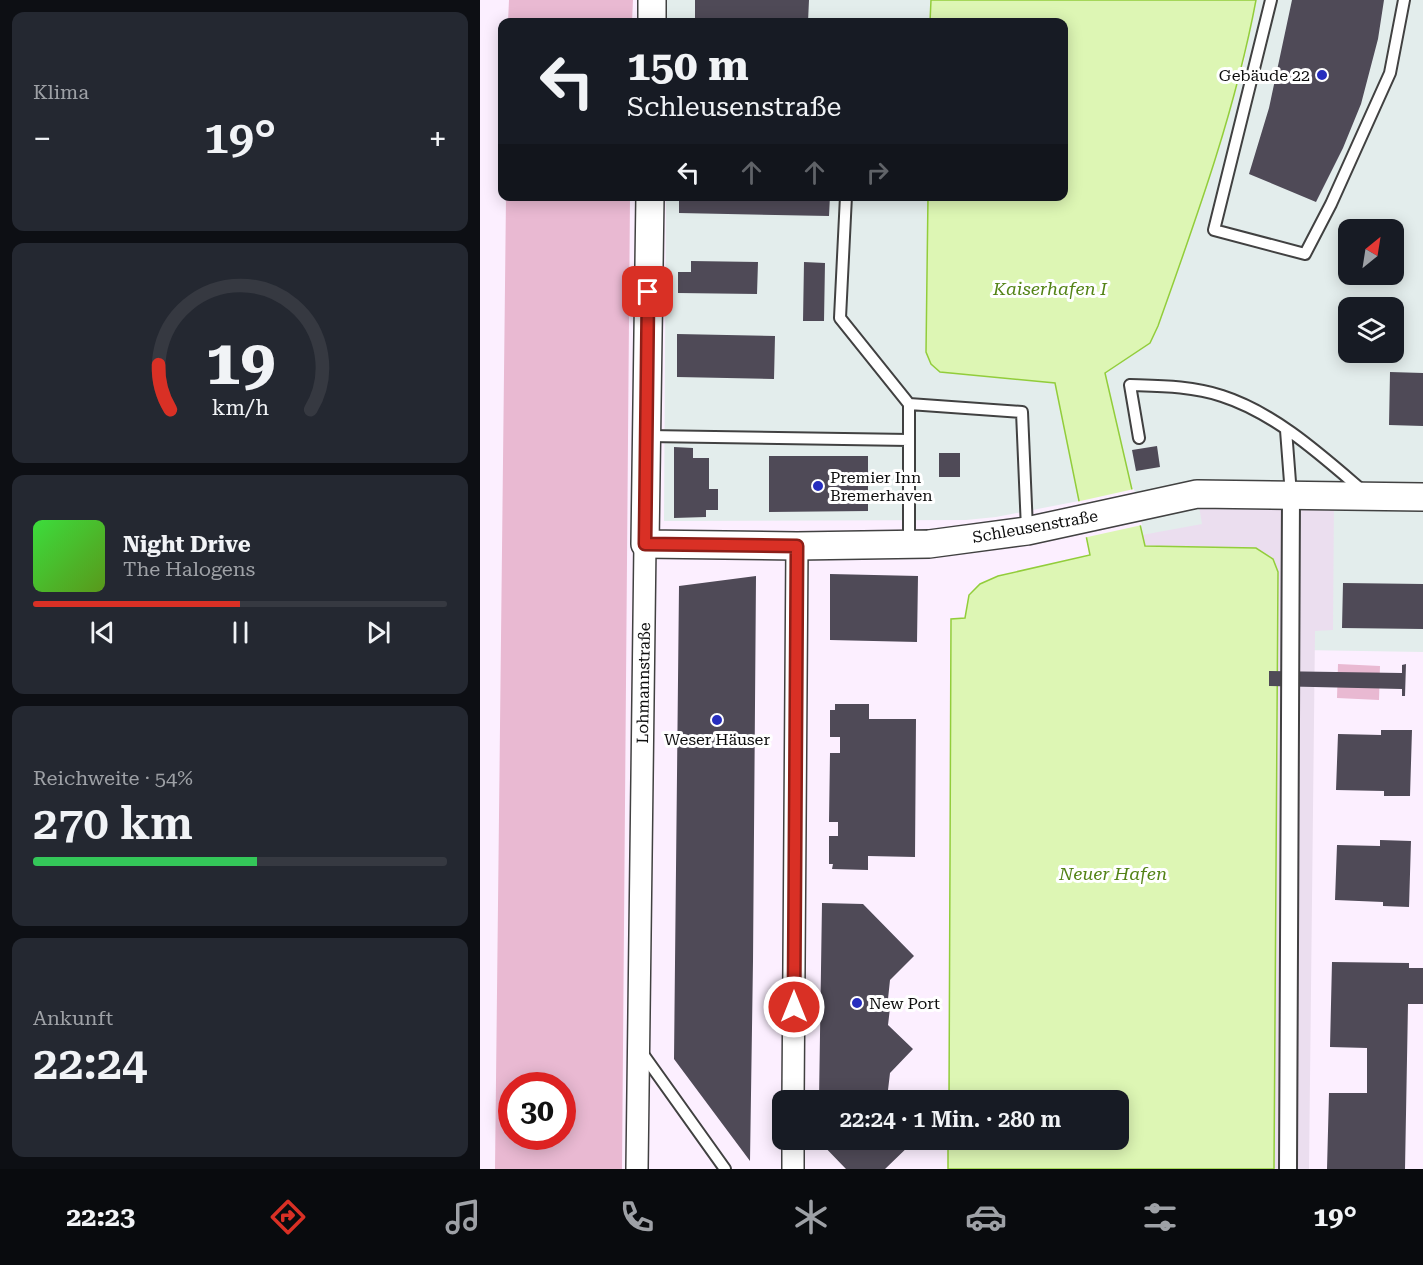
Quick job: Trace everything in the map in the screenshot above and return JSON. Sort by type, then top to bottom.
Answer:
[{"type":"street","points":[[652,0],[652,18]]},
{"type":"street","name":"Lohmannstraße","points":[[637,1169],[650,201]]},
{"type":"street","name":"Schleusenstraße","points":[[645,544],[797,546],[909,544],[1027,531],[1197,494],[1423,496]]},
{"type":"street","points":[[1288,1169],[1291,495]]},
{"type":"street","points":[[793,1090],[797,546]]},
{"type":"street","points":[[793,1150],[793,1169]]},
{"type":"lane","points":[[1271,0],[1214,230],[1305,254],[1331,204],[1390,73],[1404,0]]},
{"type":"lane","points":[[846,201],[840,318],[909,404],[909,544]]},
{"type":"lane","points":[[1139,438],[1130,385],[1174,386],[1222,396],[1286,430],[1315,449],[1370,496]]},
{"type":"lane","points":[[909,404],[1022,412],[1027,531]]},
{"type":"lane","points":[[1286,430],[1291,495]]},
{"type":"lane","points":[[646,436],[909,440]]},
{"type":"lane","points":[[638,1048],[725,1169]]},
{"type":"shaded area","points":[[509,0],[633,0],[632,18],[508,18]]},
{"type":"shaded area","points":[[667,0],[931,0],[930,18],[667,18]]},
{"type":"shaded area","points":[[1256,0],[1423,0],[1423,652],[1301,650],[1279,582],[1145,547],[1105,373],[1150,343],[1158,326],[1217,155],[1244,62]]},
{"type":"shaded area","points":[[506,201],[630,201],[622,1169],[495,1169]]},
{"type":"shaded area","points":[[666,201],[928,201],[926,352],[931,364],[940,372],[1055,383],[1079,501],[996,517],[966,520],[664,521]]},
{"type":"shaded area","points":[[1197,494],[1334,496],[1333,630],[1315,631],[1309,1169],[1274,1169],[1278,649],[1256,548],[1145,547],[1142,535],[1202,524]]},
{"type":"shaded area","points":[[1338,664],[1380,666],[1379,700],[1337,698]]},
{"type":"water","name":"Neuer Hafen","points":[[931,0],[1256,0],[1226,124],[1158,326],[1150,343],[1105,373],[1145,546],[1256,548],[1273,559],[1278,572],[1274,1169],[948,1169],[948,1150],[1129,1150],[1129,1090],[949,1090],[951,619],[965,618],[969,595],[980,584],[998,576],[1090,555],[1055,383],[940,372],[931,364],[926,352],[928,201],[1068,201],[1068,18],[930,18]]},
{"type":"pier","points":[[1134,489],[1142,525],[1083,538],[1076,502]]},
{"type":"building","points":[[695,0],[809,0],[808,18],[695,18]]},
{"type":"building","name":"Gebäude 22","points":[[1292,0],[1384,0],[1378,39],[1361,104],[1343,148],[1316,202],[1249,174],[1269,108]]},
{"type":"building","points":[[679,201],[830,201],[829,216],[679,213]]},
{"type":"building","points":[[691,261],[758,262],[757,294],[678,293],[678,272],[691,272]]},
{"type":"building","points":[[804,262],[825,263],[824,321],[803,321]]},
{"type":"building","points":[[677,334],[775,336],[774,379],[677,377]]},
{"type":"building","points":[[1390,372],[1423,373],[1423,426],[1389,425]]},
{"type":"building","points":[[1157,446],[1160,467],[1136,471],[1132,450]]},
{"type":"building","points":[[674,447],[693,448],[693,458],[709,458],[709,489],[718,489],[718,510],[706,510],[706,517],[674,518]]},
{"type":"building","points":[[939,453],[960,453],[960,477],[939,477]]},
{"type":"building","points":[[769,456],[868,456],[868,511],[769,512]]},
{"type":"building","points":[[830,574],[918,576],[917,642],[830,640]]},
{"type":"building","name":"Weser Häuser","points":[[756,576],[750,1161],[674,1059],[679,586]]},
{"type":"building","points":[[1343,583],[1423,584],[1423,629],[1342,628]]},
{"type":"building","points":[[1406,664],[1405,696],[1402,696],[1402,689],[1269,686],[1269,671],[1402,673],[1402,665]]},
{"type":"building","points":[[835,704],[869,704],[869,719],[916,719],[915,857],[868,856],[868,870],[832,869],[833,864],[829,864],[829,836],[838,836],[838,822],[829,822],[830,753],[840,753],[840,737],[830,737],[830,710],[835,710]]},
{"type":"building","points":[[1381,730],[1412,730],[1410,796],[1384,796],[1384,791],[1336,790],[1338,734],[1381,735]]},
{"type":"building","points":[[1380,840],[1411,841],[1409,907],[1383,906],[1383,902],[1335,900],[1337,845],[1380,846]]},
{"type":"building","name":"New Port","points":[[822,903],[863,904],[914,956],[890,980],[888,999],[895,998],[894,1008],[890,1008],[888,1025],[913,1049],[890,1073],[888,1090],[819,1090]]},
{"type":"building","points":[[1332,962],[1409,963],[1409,968],[1423,968],[1423,1004],[1408,1004],[1405,1169],[1327,1169],[1329,1093],[1367,1093],[1367,1048],[1330,1047]]},
{"type":"building","points":[[828,1150],[905,1150],[885,1169],[846,1169]]},
{"type":"place","name":"Gebäude 22","points":[[1322,75]]},
{"type":"place","name":"Premier Inn Bremerhaven","points":[[818,486]]},
{"type":"place","name":"Weser Häuser","points":[[717,720]]},
{"type":"place","name":"New Port","points":[[857,1003]]},
{"type":"route","points":[[648,292],[645,544],[797,546],[794,1007]]},
{"type":"water label","name":"Kaiserhafen I","points":[[1050,289]]}]
